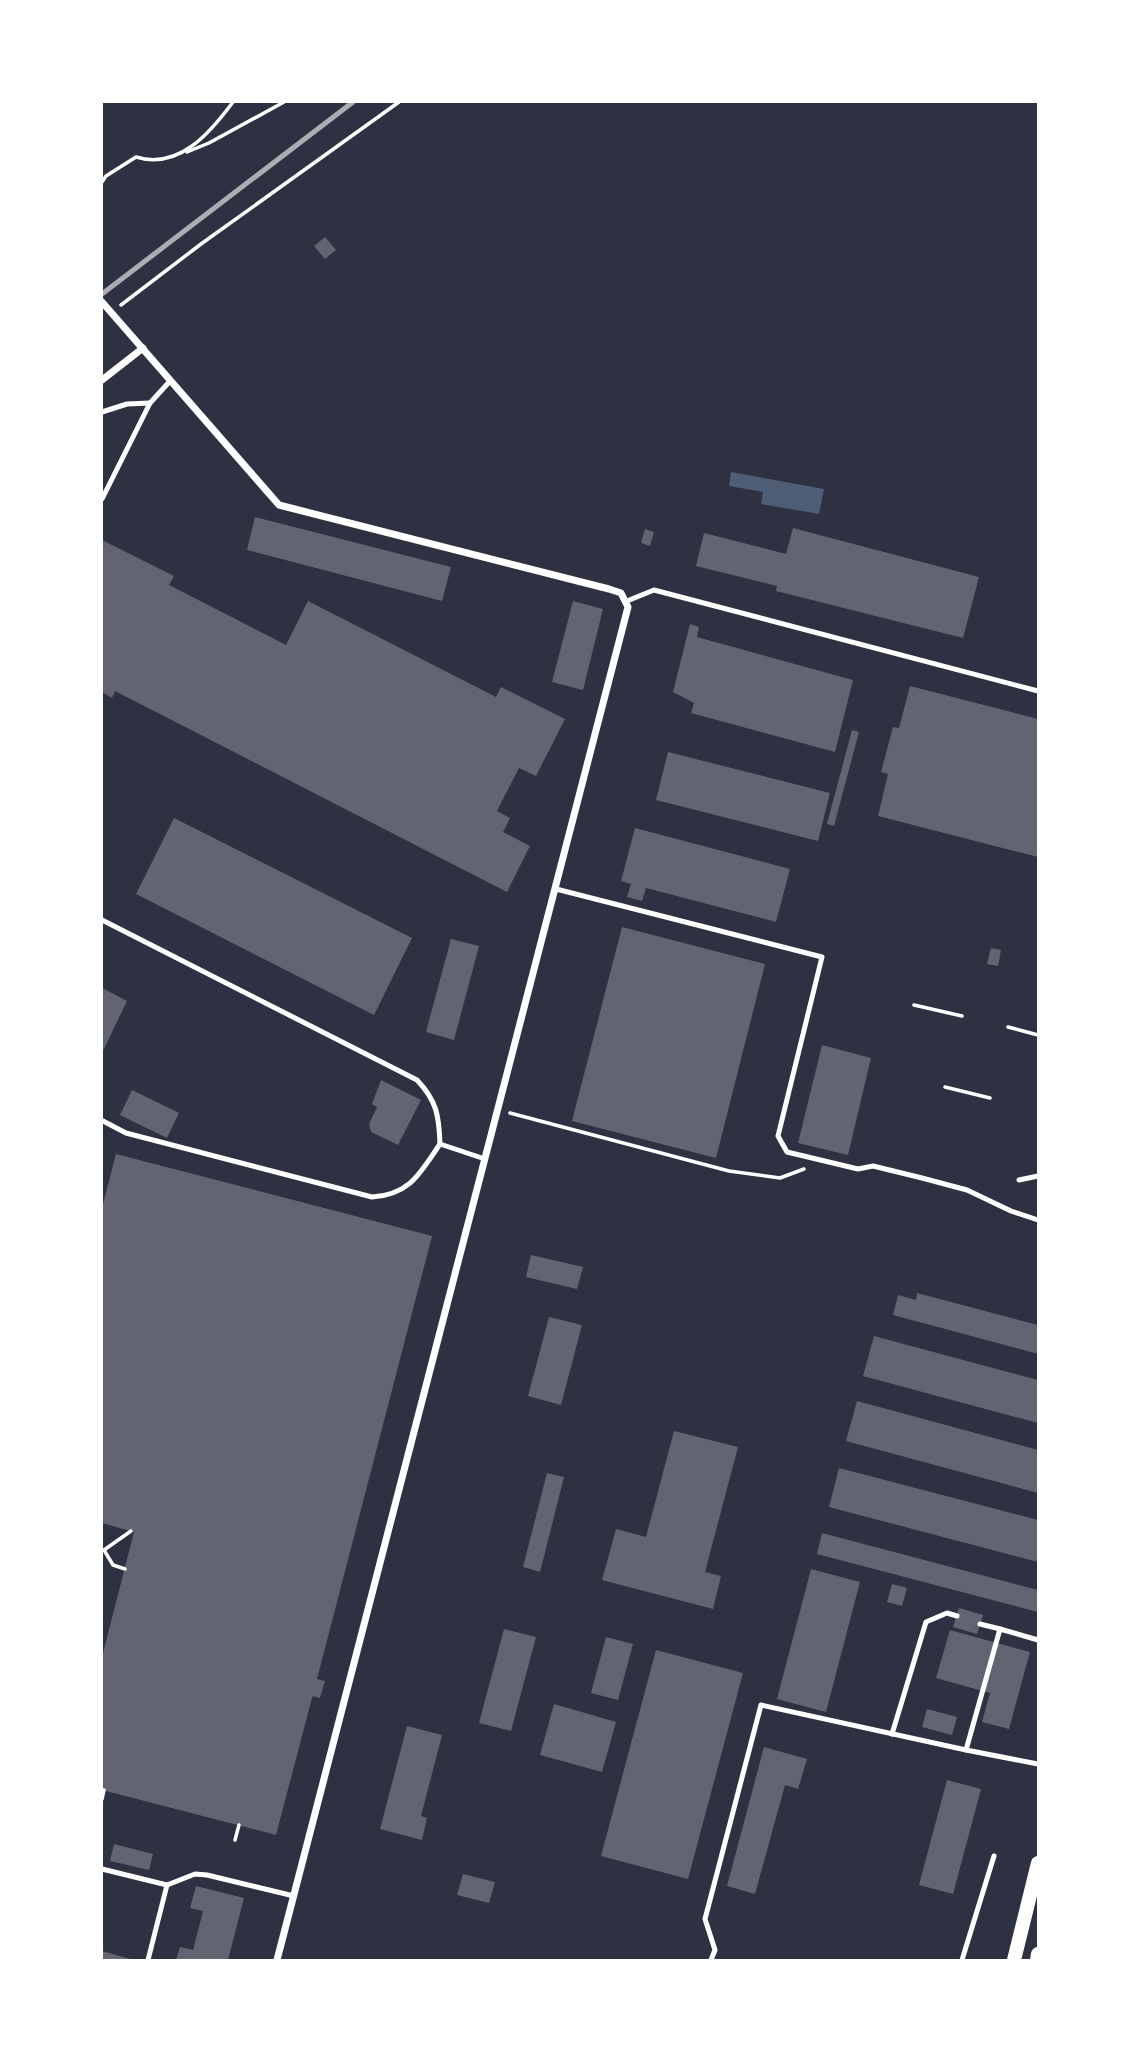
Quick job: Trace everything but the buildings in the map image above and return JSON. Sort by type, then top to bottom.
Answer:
[{"type":"main road","points":[[1014,1961],[1038,1863]]},
{"type":"main road","points":[[1037,1961],[1038,1954]]},
{"type":"street","points":[[102,302],[279,505],[609,589],[621,593],[626,601],[628,614],[277,1961]]},
{"type":"street","points":[[102,380],[144,348]]},
{"type":"lane","points":[[102,499],[150,403],[171,380]]},
{"type":"lane","points":[[102,412],[127,404],[150,403]]},
{"type":"lane","points":[[626,601],[654,590],[1038,691]]},
{"type":"lane","points":[[556,889],[822,957],[778,1136],[786,1152],[858,1169],[873,1166],[922,1178],[967,1191],[1038,1220]]},
{"type":"lane","points":[[102,920],[417,1080],[430,1094],[439,1116],[440,1144],[409,1185],[391,1196],[372,1197],[126,1133],[103,1121]]},
{"type":"lane","points":[[440,1144],[485,1159]]},
{"type":"lane","points":[[1019,1180],[1038,1176]]},
{"type":"lane","points":[[892,1734],[926,1622],[947,1613],[957,1616]]},
{"type":"lane","points":[[980,1623],[1038,1640]]},
{"type":"lane","points":[[966,1750],[1000,1629]]},
{"type":"lane","points":[[711,1961],[715,1950],[705,1919],[761,1705],[1038,1764]]},
{"type":"lane","points":[[962,1961],[994,1856]]},
{"type":"lane","points":[[102,1869],[167,1885],[188,1875],[201,1874],[294,1896]]},
{"type":"lane","points":[[148,1961],[167,1885]]},
{"type":"path","points":[[184,153],[216,124],[233,102]]},
{"type":"path","points":[[102,182],[106,176],[136,157],[150,162],[184,153],[209,143],[284,102]]},
{"type":"path","points":[[111,313],[201,244],[399,102]]},
{"type":"path","points":[[914,1005],[962,1016]]},
{"type":"path","points":[[1008,1027],[1038,1035]]},
{"type":"path","points":[[945,1087],[990,1098]]},
{"type":"path","points":[[498,1110],[729,1171],[780,1178],[825,1160]]},
{"type":"path","points":[[125,1569],[113,1565],[104,1550],[131,1531]]},
{"type":"path","points":[[102,1799],[104,1790]]},
{"type":"path","points":[[235,1840],[239,1825]]},
{"type":"water","points":[[731,472],[824,489],[819,514],[761,504],[763,492],[729,486]]},
{"type":"railway","points":[[102,294],[353,102]]}]
